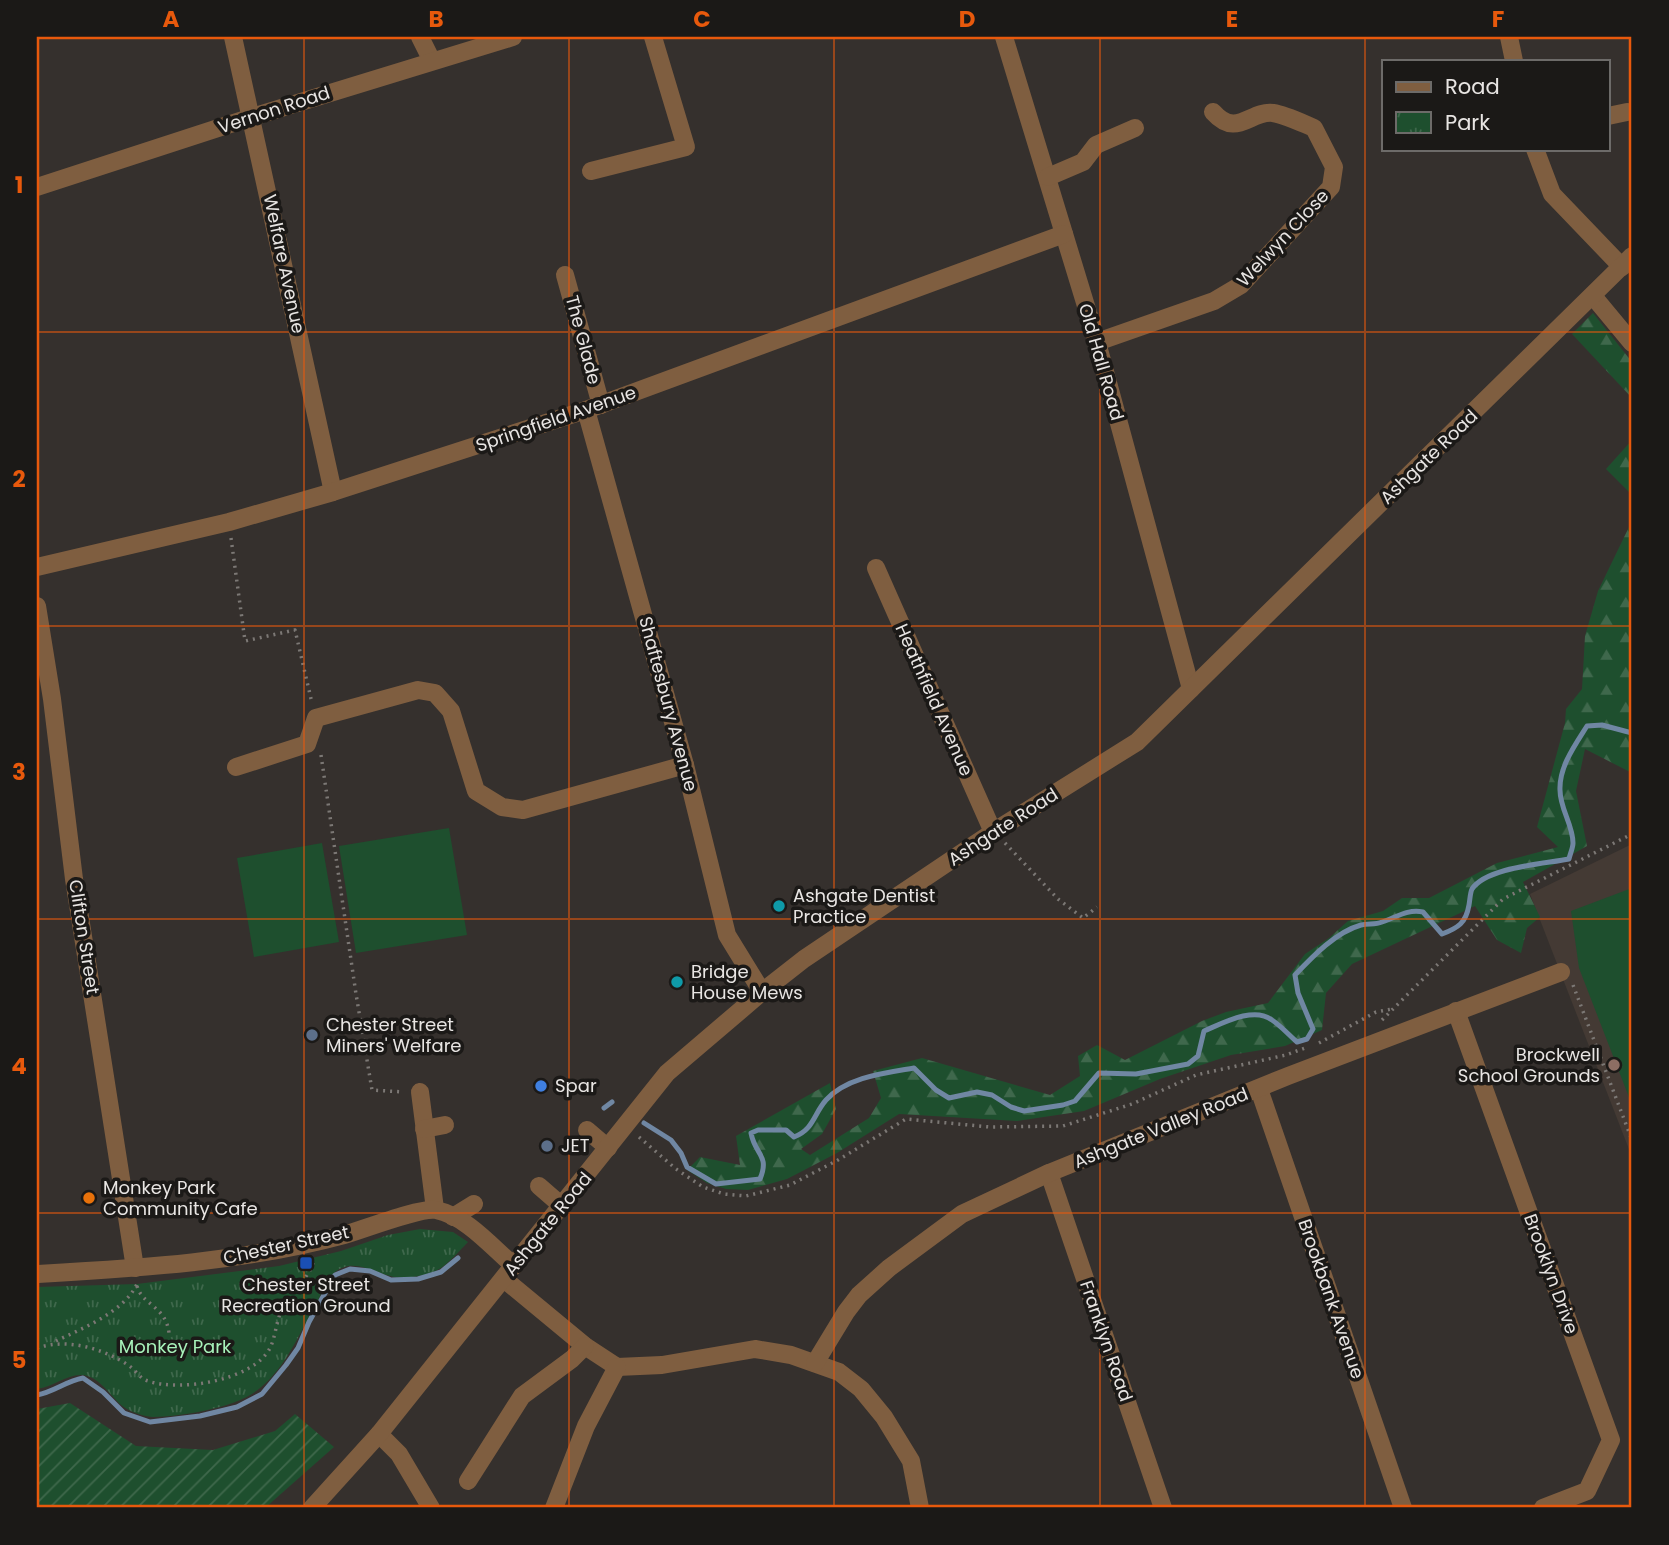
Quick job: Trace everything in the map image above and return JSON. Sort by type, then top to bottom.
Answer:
[{"type":"street","name":"Welfare Avenue","points":[[233,37],[333,492]]},
{"type":"street","points":[[420,37],[432,61]]},
{"type":"street","name":"Vernon Road","points":[[37,187],[252,117],[513,37]]},
{"type":"street","points":[[592,171],[686,147],[653,37]]},
{"type":"street","name":"Old Hall Road","points":[[1004,37],[1097,342],[1191,689]]},
{"type":"street","points":[[1509,37],[1514,60]]},
{"type":"street","name":"Welwyn Close","points":[[1097,342],[1214,301],[1241,285],[1332,187],[1334,167],[1328,150],[1314,128],[1271,112],[1237,124],[1220,121],[1213,112]]},
{"type":"street","points":[[1610,116],[1627,112]]},
{"type":"street","points":[[1048,177],[1083,162],[1096,145],[1135,128]]},
{"type":"street","points":[[1535,150],[1552,194],[1627,262]]},
{"type":"street","name":"Springfield Avenue","points":[[37,567],[229,522],[333,492],[593,408],[1063,234]]},
{"type":"street","name":"Ashgate Road","points":[[312,1508],[379,1434],[667,1073],[804,959],[993,832],[1137,742],[1627,262]]},
{"type":"street","name":"The Glade","points":[[565,275],[593,408]]},
{"type":"street","points":[[1593,296],[1632,343]]},
{"type":"street","name":"Shaftesbury Avenue","points":[[593,408],[727,935],[762,992]]},
{"type":"street","name":"Heathfield Avenue","points":[[876,568],[993,832]]},
{"type":"street","name":"Clifton Street","points":[[37,606],[52,699],[74,879],[136,1276]]},
{"type":"street","points":[[236,766],[307,744],[316,718],[418,690],[435,693],[451,711],[476,791],[502,807],[523,810],[685,765]]},
{"type":"street","name":"Ashgate Valley Road","points":[[815,1363],[859,1295],[889,1268],[962,1214],[1049,1173],[1456,1011],[1566,975]]},
{"type":"street","name":"Brooklyn Drive","points":[[1456,1011],[1611,1440],[1587,1491],[1543,1508]]},
{"type":"street","name":"Brookbank Avenue","points":[[1259,1089],[1404,1508]]},
{"type":"street","points":[[420,1092],[435,1209],[459,1220],[509,1273],[585,1346],[617,1367],[662,1365],[755,1349],[791,1355],[839,1372],[860,1389],[884,1417],[911,1461],[920,1508]]},
{"type":"street","points":[[424,1129],[445,1125]]},
{"type":"street","points":[[587,1130],[608,1148]]},
{"type":"street","name":"Franklyn Road","points":[[1049,1173],[1163,1508]]},
{"type":"street","points":[[539,1186],[562,1206]]},
{"type":"street","points":[[453,1217],[474,1203]]},
{"type":"street","name":"Chester Street","points":[[37,1274],[136,1276],[253,1255],[435,1209]]},
{"type":"street","points":[[468,1481],[522,1396],[572,1359],[585,1346]]},
{"type":"street","points":[[554,1508],[586,1426],[617,1367]]},
{"type":"street","points":[[379,1434],[400,1454],[431,1508]]},
{"type":"path","points":[[229,522],[245,641],[295,630],[316,718],[372,1090],[420,1092]]},
{"type":"path","points":[[993,832],[1058,899],[1083,918],[1097,907]]},
{"type":"path","points":[[626,1126],[676,1169],[704,1187],[724,1194],[746,1196],[790,1185],[906,1119],[990,1128],[1063,1126],[1132,1104],[1196,1075],[1286,1055],[1320,1043],[1376,1012],[1392,1009],[1503,899],[1632,834]]},
{"type":"path","points":[[1566,975],[1632,1140]]},
{"type":"path","points":[[54,1342],[114,1355],[133,1368],[144,1380],[163,1386],[213,1382],[233,1377],[252,1365],[269,1349],[283,1306],[312,1271],[315,1256],[311,1242]]},
{"type":"path","points":[[136,1276],[138,1291],[162,1312],[169,1334]]},
{"type":"path","points":[[37,1348],[54,1342],[117,1307],[132,1294],[136,1276]]},
{"type":"shaded area","name":"Brockwell School Grounds","points":[[1632,844],[1632,1157],[1530,894]]},
{"type":"green space","points":[[1593,313],[1632,362],[1632,398],[1572,334]]},
{"type":"green space","points":[[1632,440],[1632,495],[1606,469]]},
{"type":"green space","points":[[1632,511],[1632,773],[1585,749],[1576,791],[1587,846],[1523,882],[1540,917],[1527,928],[1521,953],[1497,940],[1475,906],[1352,964],[1326,993],[1322,1030],[1285,1046],[1231,1055],[1160,1079],[1084,1111],[1017,1121],[899,1114],[837,1153],[787,1179],[748,1190],[726,1189],[707,1183],[687,1170],[700,1157],[740,1165],[736,1136],[830,1083],[836,1109],[822,1134],[801,1149],[810,1155],[869,1118],[881,1098],[873,1071],[922,1058],[1050,1095],[1080,1076],[1078,1056],[1097,1045],[1125,1060],[1202,1021],[1226,1012],[1268,1003],[1305,954],[1348,921],[1383,911],[1402,898],[1429,898],[1497,863],[1558,847],[1537,827],[1565,723],[1566,709],[1582,689],[1585,636],[1598,591],[1629,527]]},
{"type":"green space","points":[[449,828],[467,935],[356,953],[339,846]]},
{"type":"green space","points":[[322,843],[339,942],[254,957],[237,858]]},
{"type":"green space","points":[[1632,888],[1632,1105],[1579,968],[1571,911]]},
{"type":"green space","name":"Monkey Park","points":[[420,1229],[453,1232],[468,1242],[441,1268],[423,1275],[395,1277],[355,1266],[335,1272],[327,1281],[293,1347],[278,1369],[260,1388],[238,1401],[194,1413],[153,1417],[127,1409],[95,1379],[88,1376],[70,1377],[37,1389],[37,1287],[137,1284],[279,1266],[341,1251],[388,1235]]},
{"type":"green space","points":[[70,1403],[136,1446],[213,1450],[275,1431],[295,1414],[334,1447],[265,1508],[37,1508],[37,1409]]},
{"type":"waterway","points":[[644,1123],[671,1140],[687,1167],[716,1184],[760,1179],[763,1160],[751,1133],[758,1130],[786,1130],[794,1137],[801,1134],[835,1092],[867,1077],[914,1068],[936,1090],[949,1098],[977,1092],[992,1095],[1011,1107],[1024,1111],[1075,1101],[1099,1073],[1136,1074],[1188,1064],[1198,1056],[1204,1031],[1238,1017],[1265,1016],[1297,1042],[1307,1039],[1313,1029],[1298,993],[1295,975],[1317,953],[1352,928],[1379,923],[1412,912],[1423,912],[1442,934],[1463,921],[1468,911],[1472,889],[1479,882],[1503,871],[1569,859],[1573,845],[1572,836],[1560,790],[1562,773],[1569,756],[1587,726],[1602,725],[1632,733]]},
{"type":"waterway","points":[[604,1108],[612,1102]]},
{"type":"waterway","points":[[37,1395],[83,1378],[103,1392],[124,1413],[150,1422],[200,1416],[237,1407],[262,1394],[286,1365],[298,1348],[335,1275],[350,1269],[370,1271],[391,1280],[418,1279],[441,1272],[458,1258]]},
{"type":"place","name":"Ashgate Dentist Practice","points":[[779,906]]},
{"type":"place","name":"Bridge House Mews","points":[[677,982]]},
{"type":"place","name":"Chester Street Miners' Welfare","points":[[312,1035]]},
{"type":"place","name":"Brockwell School Grounds","points":[[1614,1065]]},
{"type":"place","name":"Spar","points":[[541,1086]]},
{"type":"place","name":"JET","points":[[547,1146]]},
{"type":"place","name":"Monkey Park Community Cafe","points":[[89,1198]]},
{"type":"place","name":"Chester Street Recreation Ground","points":[[306,1263]]}]
